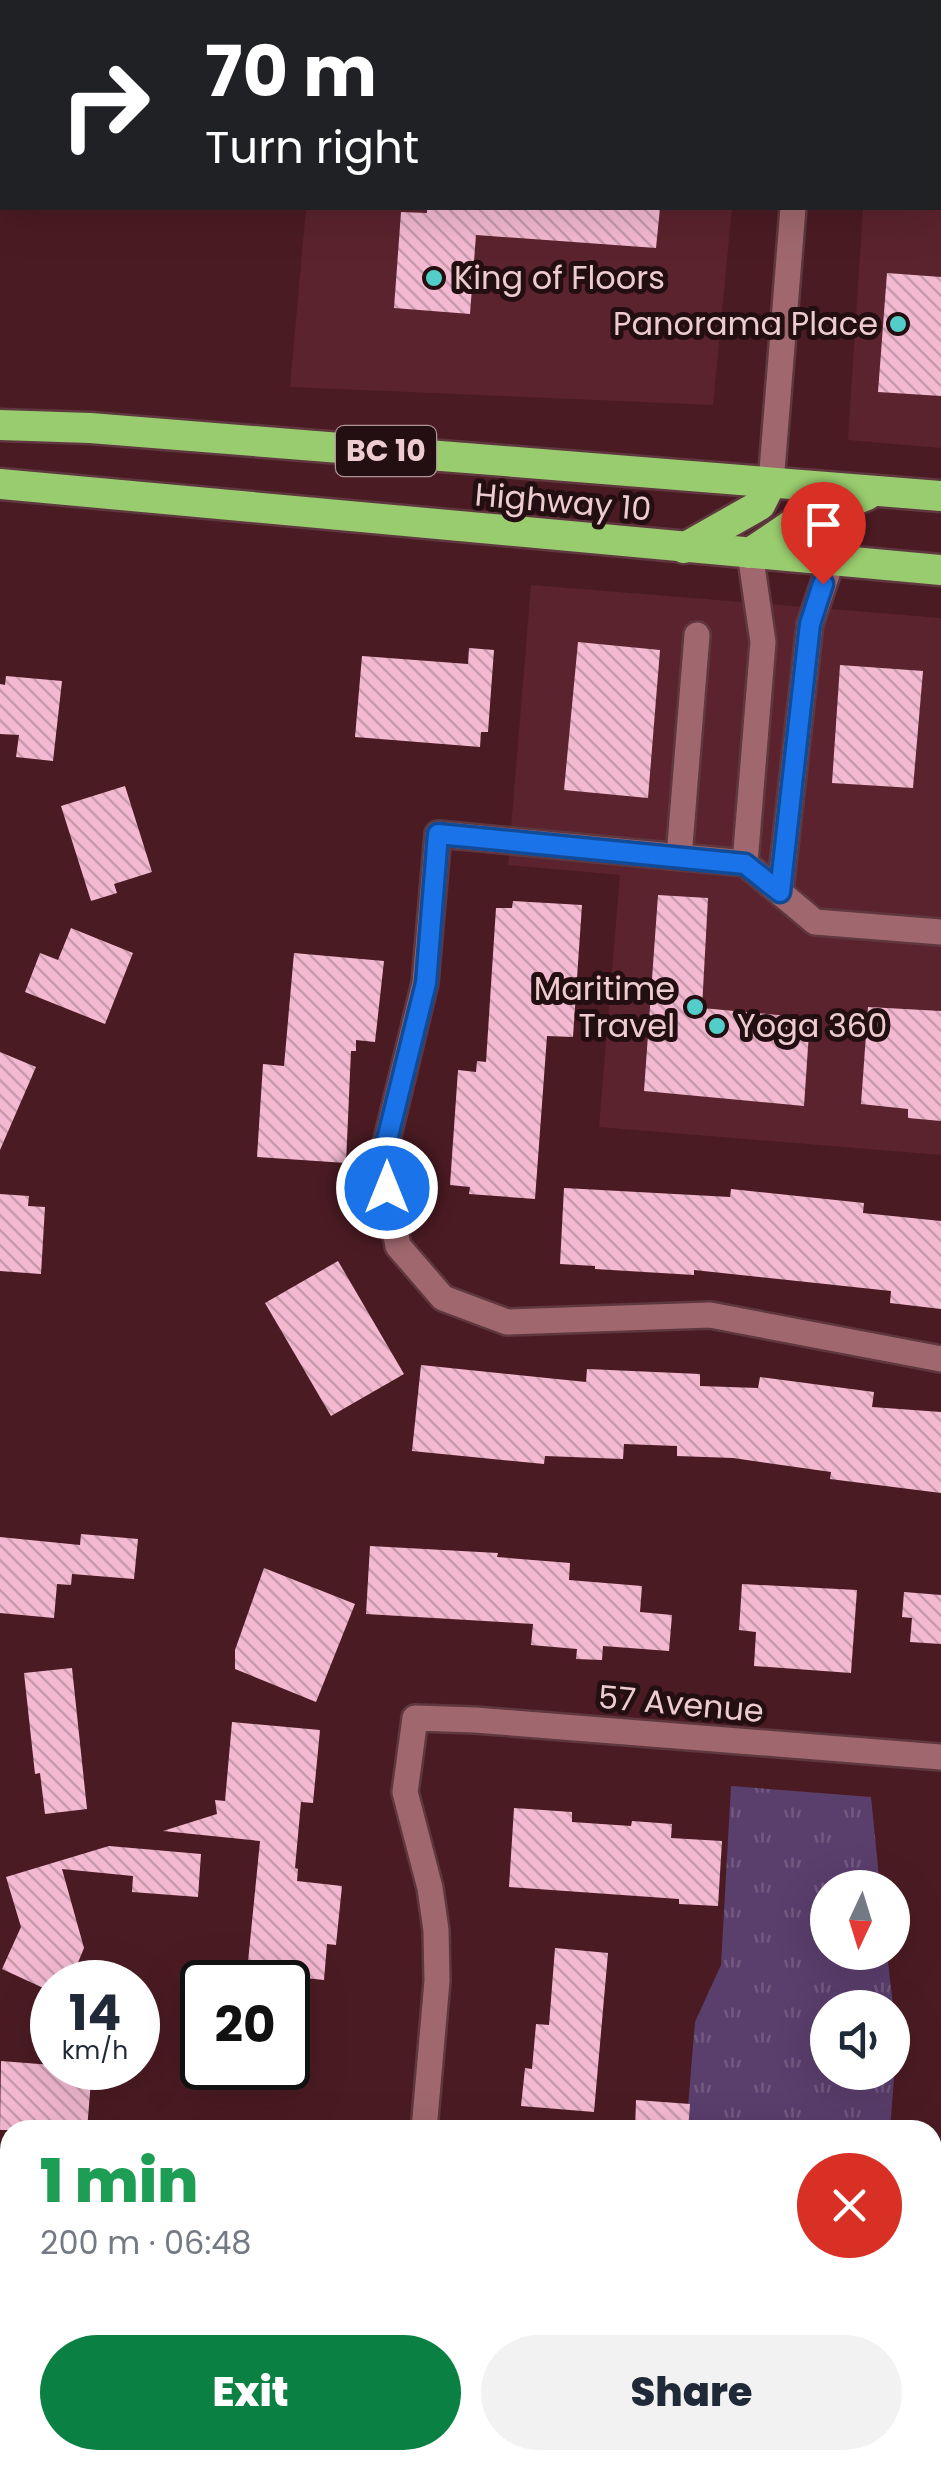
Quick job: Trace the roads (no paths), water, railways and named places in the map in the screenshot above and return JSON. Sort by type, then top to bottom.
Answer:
[{"type":"highway","name":"Highway 10","points":[[0,424],[941,496]]},
{"type":"highway","points":[[684,548],[760,505],[772,483]]},
{"type":"highway","name":"Highway 10","points":[[0,484],[941,570]]},
{"type":"highway","points":[[750,554],[794,524],[876,491]]},
{"type":"street","points":[[772,483],[793,210]]},
{"type":"street","points":[[745,864],[762,642],[750,554]]},
{"type":"street","points":[[780,892],[810,624],[832,560]]},
{"type":"street","points":[[679,856],[697,635]]},
{"type":"street","points":[[941,932],[814,922],[745,864],[438,834],[426,983],[382,1160],[398,1246],[443,1298],[507,1322],[710,1315],[941,1359]]},
{"type":"street","name":"57 Avenue","points":[[425,2120],[438,1981],[430,1888],[405,1792],[415,1718],[941,1758]]},
{"type":"place","name":"King of Floors","points":[[434,278]]},
{"type":"place","name":"Panorama Place","points":[[898,324]]},
{"type":"place","name":"Maritime Travel","points":[[695,1007]]},
{"type":"place","name":"Yoga 360","points":[[717,1026]]}]
